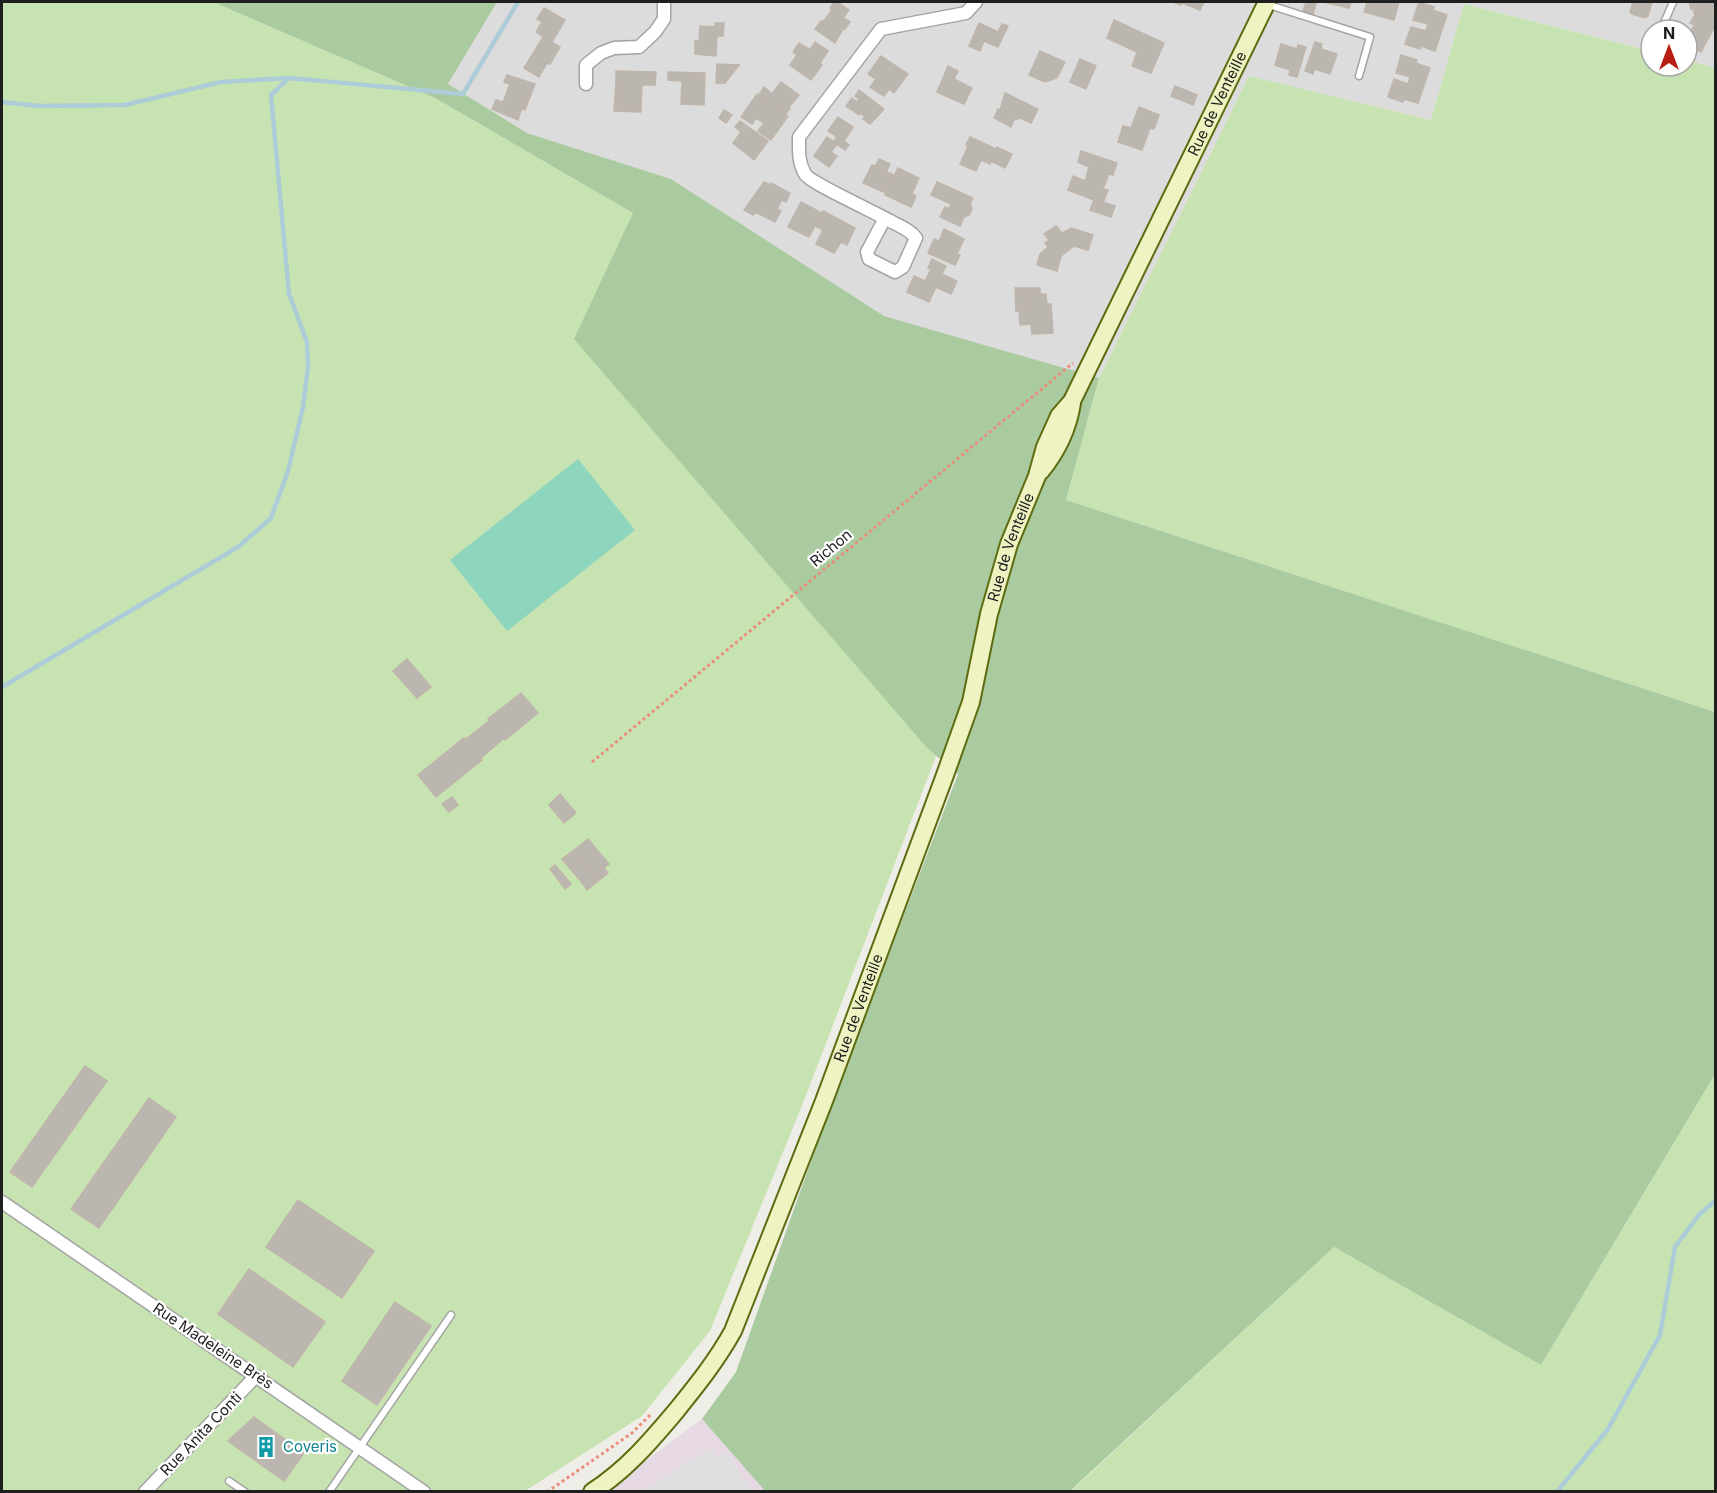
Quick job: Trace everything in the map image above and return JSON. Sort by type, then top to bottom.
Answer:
[{"type":"street","points":[[586,84],[586,65],[601,53],[614,48],[639,47],[655,32],[664,19],[664,2]]},
{"type":"street","points":[[885,218],[867,252],[869,259],[895,272],[903,267],[916,238],[913,233],[885,218],[806,176],[799,157],[799,138],[881,29],[966,13],[976,2]]},
{"type":"street","name":"Rue de Venteille","points":[[592,1491],[615,1477],[645,1449],[718,1358],[733,1330],[824,1101],[971,702],[989,614],[1009,544],[1037,476],[1055,453],[1063,437],[1069,422],[1072,401],[1266,3]]},
{"type":"street","name":"Rue Madeleine Brès","points":[[2,1202],[424,1491]]},
{"type":"street","name":"Rue Anita Conti","points":[[145,1491],[256,1376]]},
{"type":"lane","points":[[1666,18],[1673,2]]},
{"type":"lane","points":[[1266,3],[1370,37],[1359,76]]},
{"type":"lane","points":[[329,1491],[451,1315]]},
{"type":"lane","points":[[229,1481],[245,1491]]},
{"type":"path","name":"Richon","points":[[592,762],[1071,363],[1090,364]]},
{"type":"path","points":[[547,1491],[632,1433],[656,1408]]},
{"type":"shaded area","points":[[497,2],[1715,2],[1715,68],[1699,63],[1699,18],[1639,18],[1639,48],[1464,4],[1431,120],[1249,76],[1099,378],[884,316],[671,179],[527,133],[448,84]]},
{"type":"shaded area","points":[[702,1419],[765,1491],[603,1492]]},
{"type":"shaded area","points":[[711,1448],[718,1458],[726,1452],[752,1491],[671,1492],[669,1488],[663,1491],[643,1491]]},
{"type":"green space","points":[[2,2],[213,2],[435,98],[633,213],[928,749],[936,756],[805,1098],[710,1331],[642,1416],[525,1491],[2,1492]]},
{"type":"green space","points":[[213,2],[497,2],[448,84],[527,133],[671,179],[884,316],[1099,378],[1066,500],[1715,712],[1715,1074],[1541,1365],[1334,1247],[1070,1491],[765,1491],[702,1419],[736,1372],[830,1108],[958,774],[928,749],[574,339],[633,213],[435,98]]},
{"type":"green space","points":[[1464,4],[1639,48],[1639,78],[1699,78],[1699,63],[1715,68],[1715,712],[1066,500],[1099,378],[1249,76],[1431,120]]},
{"type":"green space","points":[[578,459],[635,530],[507,631],[450,560]]},
{"type":"green space","points":[[1715,1074],[1715,1491],[1070,1492],[1334,1247],[1541,1365]]},
{"type":"building","points":[[834,2],[849,10],[843,18],[850,22],[835,43],[815,29],[832,10],[830,8]]},
{"type":"building","points":[[1173,2],[1204,2],[1200,10]]},
{"type":"building","points":[[1306,2],[1316,3],[1313,14],[1303,11]]},
{"type":"building","points":[[1324,2],[1351,2],[1349,8]]},
{"type":"building","points":[[1367,2],[1399,2],[1394,20],[1364,12]]},
{"type":"building","points":[[1419,2],[1447,15],[1435,51],[1405,44],[1411,27],[1426,31],[1428,24],[1413,20]]},
{"type":"building","points":[[1633,2],[1652,2],[1648,16],[1645,18],[1630,12]]},
{"type":"building","points":[[1689,2],[1714,2],[1713,12],[1716,14],[1716,24],[1701,52],[1699,51],[1697,7],[1691,9]]},
{"type":"building","points":[[1697,7],[1698,18],[1693,18],[1695,15],[1693,9]]},
{"type":"building","points":[[544,8],[565,20],[552,42],[536,32],[542,22],[537,19]]},
{"type":"building","points":[[1114,20],[1164,43],[1151,73],[1132,66],[1137,52],[1107,38]]},
{"type":"building","points":[[715,23],[724,23],[723,36],[717,36],[716,56],[695,54],[695,41],[699,41],[700,26],[715,27]]},
{"type":"building","points":[[979,23],[998,32],[1002,24],[1008,26],[998,47],[984,41],[980,51],[969,46]]},
{"type":"building","points":[[543,37],[560,47],[539,77],[524,68]]},
{"type":"building","points":[[815,42],[828,51],[820,63],[822,65],[811,80],[790,65],[797,55],[793,52],[799,43],[810,50]]},
{"type":"building","points":[[1315,42],[1322,44],[1321,49],[1337,54],[1330,74],[1314,69],[1313,74],[1305,71]]},
{"type":"building","points":[[1281,44],[1297,49],[1298,45],[1306,47],[1297,77],[1289,75],[1290,70],[1275,65]]},
{"type":"building","points":[[1040,51],[1065,62],[1057,78],[1045,82],[1029,75]]},
{"type":"building","points":[[1401,55],[1417,60],[1416,63],[1430,68],[1418,103],[1404,99],[1403,102],[1388,97],[1394,79],[1408,84],[1410,77],[1396,73]]},
{"type":"building","points":[[881,56],[908,74],[894,93],[889,89],[884,96],[870,87],[876,79],[868,74]]},
{"type":"building","points":[[1080,59],[1096,66],[1086,89],[1070,82]]},
{"type":"building","points":[[717,64],[739,65],[725,83],[716,83]]},
{"type":"building","points":[[948,66],[958,71],[954,79],[972,88],[964,104],[937,92]]},
{"type":"building","points":[[616,71],[656,72],[655,85],[642,85],[641,108],[620,107],[621,81],[616,81]]},
{"type":"building","points":[[668,72],[705,73],[704,105],[681,104],[682,81],[668,80]]},
{"type":"building","points":[[507,75],[535,84],[530,97],[526,95],[518,120],[492,109],[496,100],[503,102],[510,84],[504,82]]},
{"type":"building","points":[[616,81],[621,81],[620,107],[641,108],[641,112],[614,111]]},
{"type":"building","points":[[781,82],[799,95],[786,114],[759,95],[764,87],[772,94]]},
{"type":"building","points":[[1175,86],[1197,95],[1193,105],[1171,96]]},
{"type":"building","points":[[859,90],[884,109],[870,124],[863,119],[865,117],[860,113],[859,115],[846,106],[852,98],[857,102],[859,99],[855,96]]},
{"type":"building","points":[[1005,93],[1038,109],[1031,123],[1020,118],[1014,120],[1011,127],[994,118],[998,109],[1000,110]]},
{"type":"building","points":[[757,94],[788,116],[771,140],[758,131],[764,123],[756,118],[752,124],[741,117]]},
{"type":"building","points":[[526,95],[530,97],[525,110],[521,108]]},
{"type":"building","points":[[1139,107],[1159,115],[1154,129],[1150,128],[1142,150],[1118,142],[1123,126],[1131,128]]},
{"type":"building","points":[[724,110],[732,115],[726,123],[719,118]]},
{"type":"building","points":[[838,117],[853,127],[844,141],[849,145],[845,150],[833,142],[837,137],[828,131]]},
{"type":"building","points":[[740,121],[768,141],[754,160],[733,143],[741,132],[735,127]]},
{"type":"building","points":[[827,137],[837,144],[831,152],[837,156],[829,167],[814,156]]},
{"type":"building","points":[[970,137],[1012,154],[1005,168],[991,161],[990,164],[981,160],[976,171],[960,164]]},
{"type":"building","points":[[1081,151],[1117,163],[1113,175],[1109,174],[1103,189],[1108,190],[1099,213],[1090,210],[1094,200],[1068,190],[1073,176],[1085,181],[1089,167],[1078,162]]},
{"type":"building","points":[[879,159],[890,164],[886,172],[875,167]]},
{"type":"building","points":[[872,165],[894,175],[886,193],[863,183]]},
{"type":"building","points":[[898,168],[919,178],[912,194],[916,196],[911,207],[885,195]]},
{"type":"building","points":[[764,182],[770,185],[771,183],[790,193],[786,202],[782,200],[777,209],[781,211],[775,222],[755,212],[753,215],[744,210]]},
{"type":"building","points":[[937,182],[973,198],[970,204],[972,209],[969,215],[964,217],[960,226],[940,217],[945,207],[949,209],[951,204],[931,195]]},
{"type":"building","points":[[801,202],[822,213],[809,237],[788,227]]},
{"type":"building","points":[[1103,202],[1115,206],[1111,217],[1099,213]]},
{"type":"building","points":[[823,211],[855,228],[847,245],[841,242],[834,253],[816,244],[823,230],[815,226]]},
{"type":"building","points":[[1056,226],[1062,233],[1071,228],[1093,235],[1088,250],[1074,246],[1061,256],[1057,271],[1037,265],[1040,254],[1048,247],[1045,243],[1049,240],[1044,234]]},
{"type":"building","points":[[944,229],[964,239],[955,265],[928,253],[934,239],[939,241]]},
{"type":"building","points":[[932,259],[946,266],[942,274],[957,281],[951,294],[936,287],[929,302],[907,292],[914,276],[925,281],[931,269],[928,268]]},
{"type":"building","points":[[1015,288],[1019,288],[1020,294],[1027,294],[1028,311],[1016,311]]},
{"type":"building","points":[[1019,288],[1027,288],[1028,294],[1046,294],[1047,304],[1051,304],[1053,333],[1032,334],[1031,324],[1020,325],[1019,311],[1028,311],[1027,294],[1020,294]]},
{"type":"building","points":[[1027,288],[1040,288],[1040,294],[1028,294]]},
{"type":"building","points":[[407,659],[431,687],[417,698],[393,671]]},
{"type":"building","points":[[521,693],[538,713],[505,740],[503,739],[481,758],[482,760],[436,797],[418,775],[489,721],[488,719]]},
{"type":"building","points":[[560,794],[576,813],[564,823],[549,805]]},
{"type":"building","points":[[452,797],[458,805],[449,812],[442,804]]},
{"type":"building","points":[[588,839],[609,864],[594,875],[573,851]]},
{"type":"building","points":[[573,851],[594,875],[583,884],[562,859]]},
{"type":"building","points":[[555,865],[571,884],[565,889],[550,869]]},
{"type":"building","points":[[604,868],[608,873],[587,890],[583,884]]},
{"type":"building","points":[[85,1066],[107,1081],[32,1187],[10,1172]]},
{"type":"building","points":[[149,1098],[176,1117],[99,1228],[71,1209]]},
{"type":"building","points":[[298,1200],[374,1251],[342,1298],[266,1247]]},
{"type":"building","points":[[249,1269],[325,1322],[293,1367],[218,1314]]},
{"type":"building","points":[[395,1302],[431,1326],[377,1405],[342,1381]]},
{"type":"building","name":"Coveris","points":[[254,1417],[304,1453],[284,1481],[228,1441]]},
{"type":"waterway","points":[[2,687],[238,547],[271,518],[288,471],[303,407],[308,367],[307,342],[289,294],[271,95],[289,78],[463,94],[518,2]]},
{"type":"waterway","points":[[2,102],[39,106],[125,105],[221,82],[289,78]]},
{"type":"waterway","points":[[1557,1492],[1608,1429],[1660,1335],[1675,1247],[1699,1215],[1716,1200]]},
{"type":"place","name":"Coveris","points":[[266,1447]]}]
